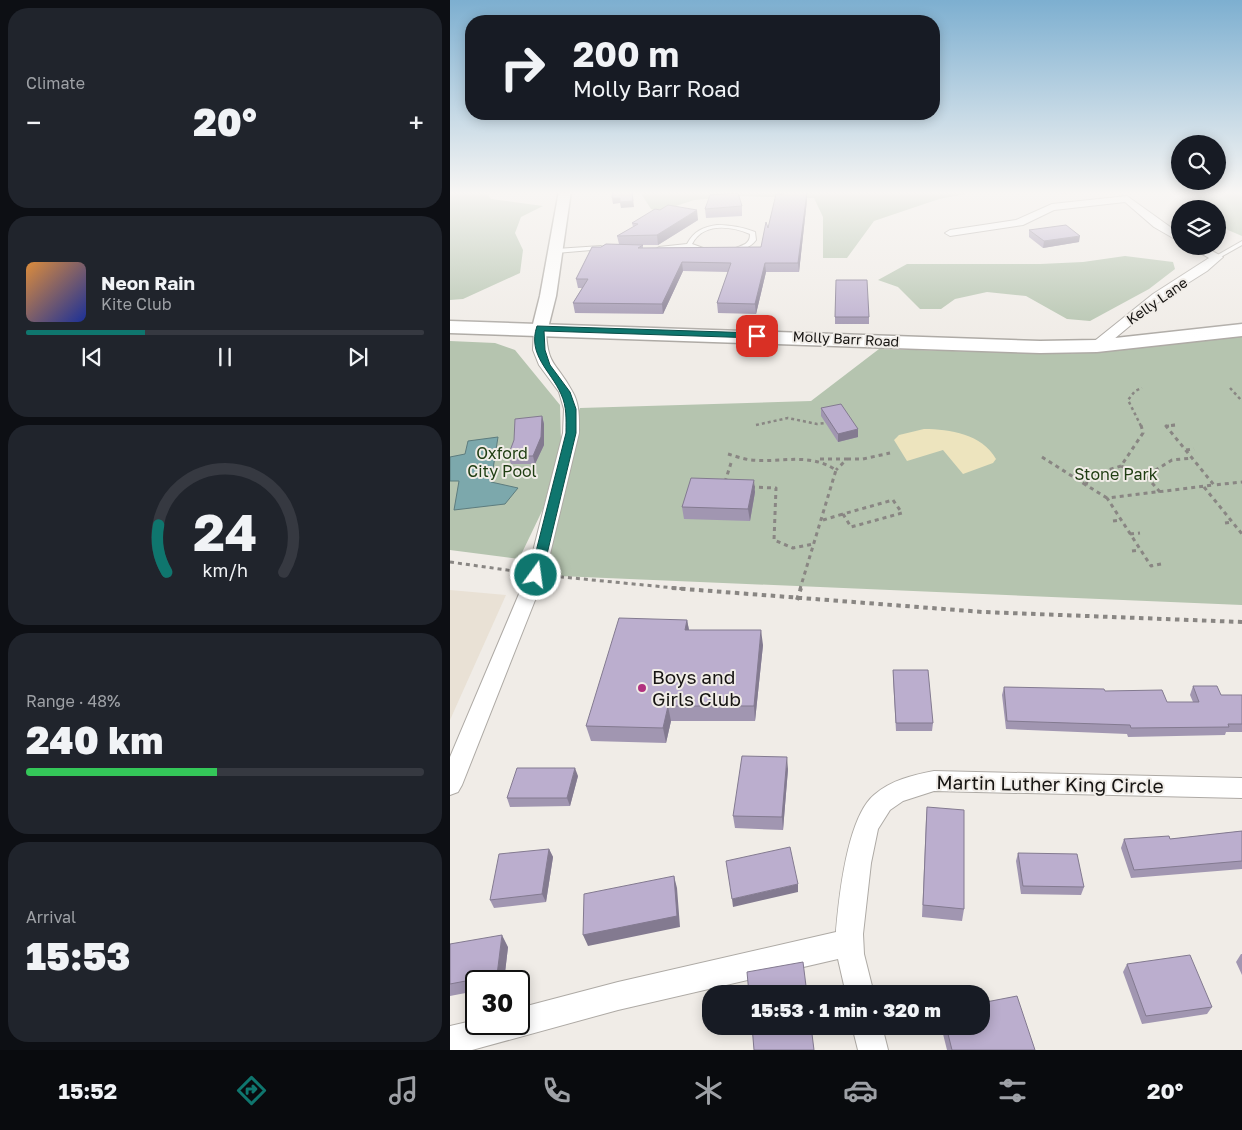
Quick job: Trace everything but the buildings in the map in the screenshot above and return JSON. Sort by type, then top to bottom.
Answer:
[{"type":"main road","name":"Molly Barr Road","points":[[450,327],[540,328],[829,338],[970,346],[1097,346],[1242,330]]},
{"type":"street","points":[[450,785],[536,575],[571,433],[572,409],[566,392],[546,365],[540,350],[540,328],[558,240]]},
{"type":"street","points":[[1213,255],[1217,257]]},
{"type":"street","name":"Kelly Lane","points":[[1097,346],[1157,297],[1203,269],[1217,257]]},
{"type":"street","name":"Martin Luther King Circle","points":[[858,985],[849,942],[861,840],[868,820],[893,794],[916,784],[934,781],[1242,788]]},
{"type":"street","points":[[530,1020],[618,996],[849,942]]},
{"type":"street","points":[[450,1041],[472,1035]]},
{"type":"street","points":[[870,1035],[873,1050]]},
{"type":"lane","points":[[689,245],[690,240]]},
{"type":"lane","points":[[725,251],[750,244],[753,240]]},
{"type":"lane","points":[[1217,257],[1242,243]]},
{"type":"lane","points":[[652,250],[689,245],[713,251]]},
{"type":"lane","points":[[556,251],[606,248]]},
{"type":"path","points":[[1121,466],[1142,433],[1140,420],[1128,400],[1135,391],[1142,388]]},
{"type":"path","points":[[1230,388],[1242,401]]},
{"type":"path","points":[[756,425],[786,418],[803,420],[817,426],[826,423]]},
{"type":"path","points":[[1175,425],[1166,426],[1214,485]]},
{"type":"path","points":[[1185,450],[1194,449]]},
{"type":"path","points":[[728,454],[750,460],[863,459],[890,453]]},
{"type":"path","points":[[1042,457],[1107,498],[1151,566],[1161,564]]},
{"type":"path","points":[[1146,476],[1172,460],[1192,458]]},
{"type":"path","points":[[812,459],[826,462],[836,470]]},
{"type":"path","points":[[797,600],[836,470],[847,459]]},
{"type":"path","points":[[731,463],[724,485],[732,486]]},
{"type":"path","points":[[1086,485],[1089,476],[1121,466],[1146,476],[1160,492]]},
{"type":"path","points":[[1107,498],[1242,482]]},
{"type":"path","points":[[750,486],[776,488],[774,540],[785,548],[804,548],[815,543]]},
{"type":"path","points":[[1204,486],[1242,534]]},
{"type":"path","points":[[822,520],[843,514],[893,500],[902,513],[850,527],[843,514]]},
{"type":"path","points":[[1113,521],[1121,520]]},
{"type":"path","points":[[1225,523],[1232,522]]},
{"type":"path","points":[[1130,534],[1140,532]]},
{"type":"path","points":[[1132,551],[1140,550]]},
{"type":"path","points":[[450,562],[536,575],[718,594],[797,600],[1170,620],[1242,622]]},
{"type":"shaded area","points":[[450,590],[506,595],[450,720]]},
{"type":"green space","points":[[450,240],[518,240],[523,250],[520,273],[463,299],[450,300]]},
{"type":"green space","points":[[823,240],[860,240],[847,258],[823,258]]},
{"type":"green space","points":[[1125,256],[1173,262],[1175,269],[1149,289],[1090,321],[1067,319],[1026,296],[987,292],[955,299],[941,309],[920,309],[898,287],[878,280],[907,264],[1040,264],[1083,262]]},
{"type":"green space","name":"Stone Park","points":[[1242,331],[1242,605],[536,575],[571,433],[580,408],[811,401],[879,349],[1069,354]]},
{"type":"green space","name":"Oxford City Pool","points":[[450,341],[495,343],[515,350],[560,405],[561,441],[543,509],[519,559],[450,550]]},
{"type":"sand","points":[[924,429],[955,432],[974,439],[990,451],[996,459],[993,463],[963,474],[943,450],[907,461],[894,440],[899,435]]},
{"type":"water","points":[[498,437],[491,482],[518,488],[505,504],[454,510],[459,481],[450,481],[450,457],[465,454],[468,441]]},
{"type":"place","name":"Boys and Girls Club","points":[[642,688]]},
{"type":"route","points":[[536,575],[571,433],[572,409],[566,392],[546,365],[540,350],[540,328],[757,336]]}]
